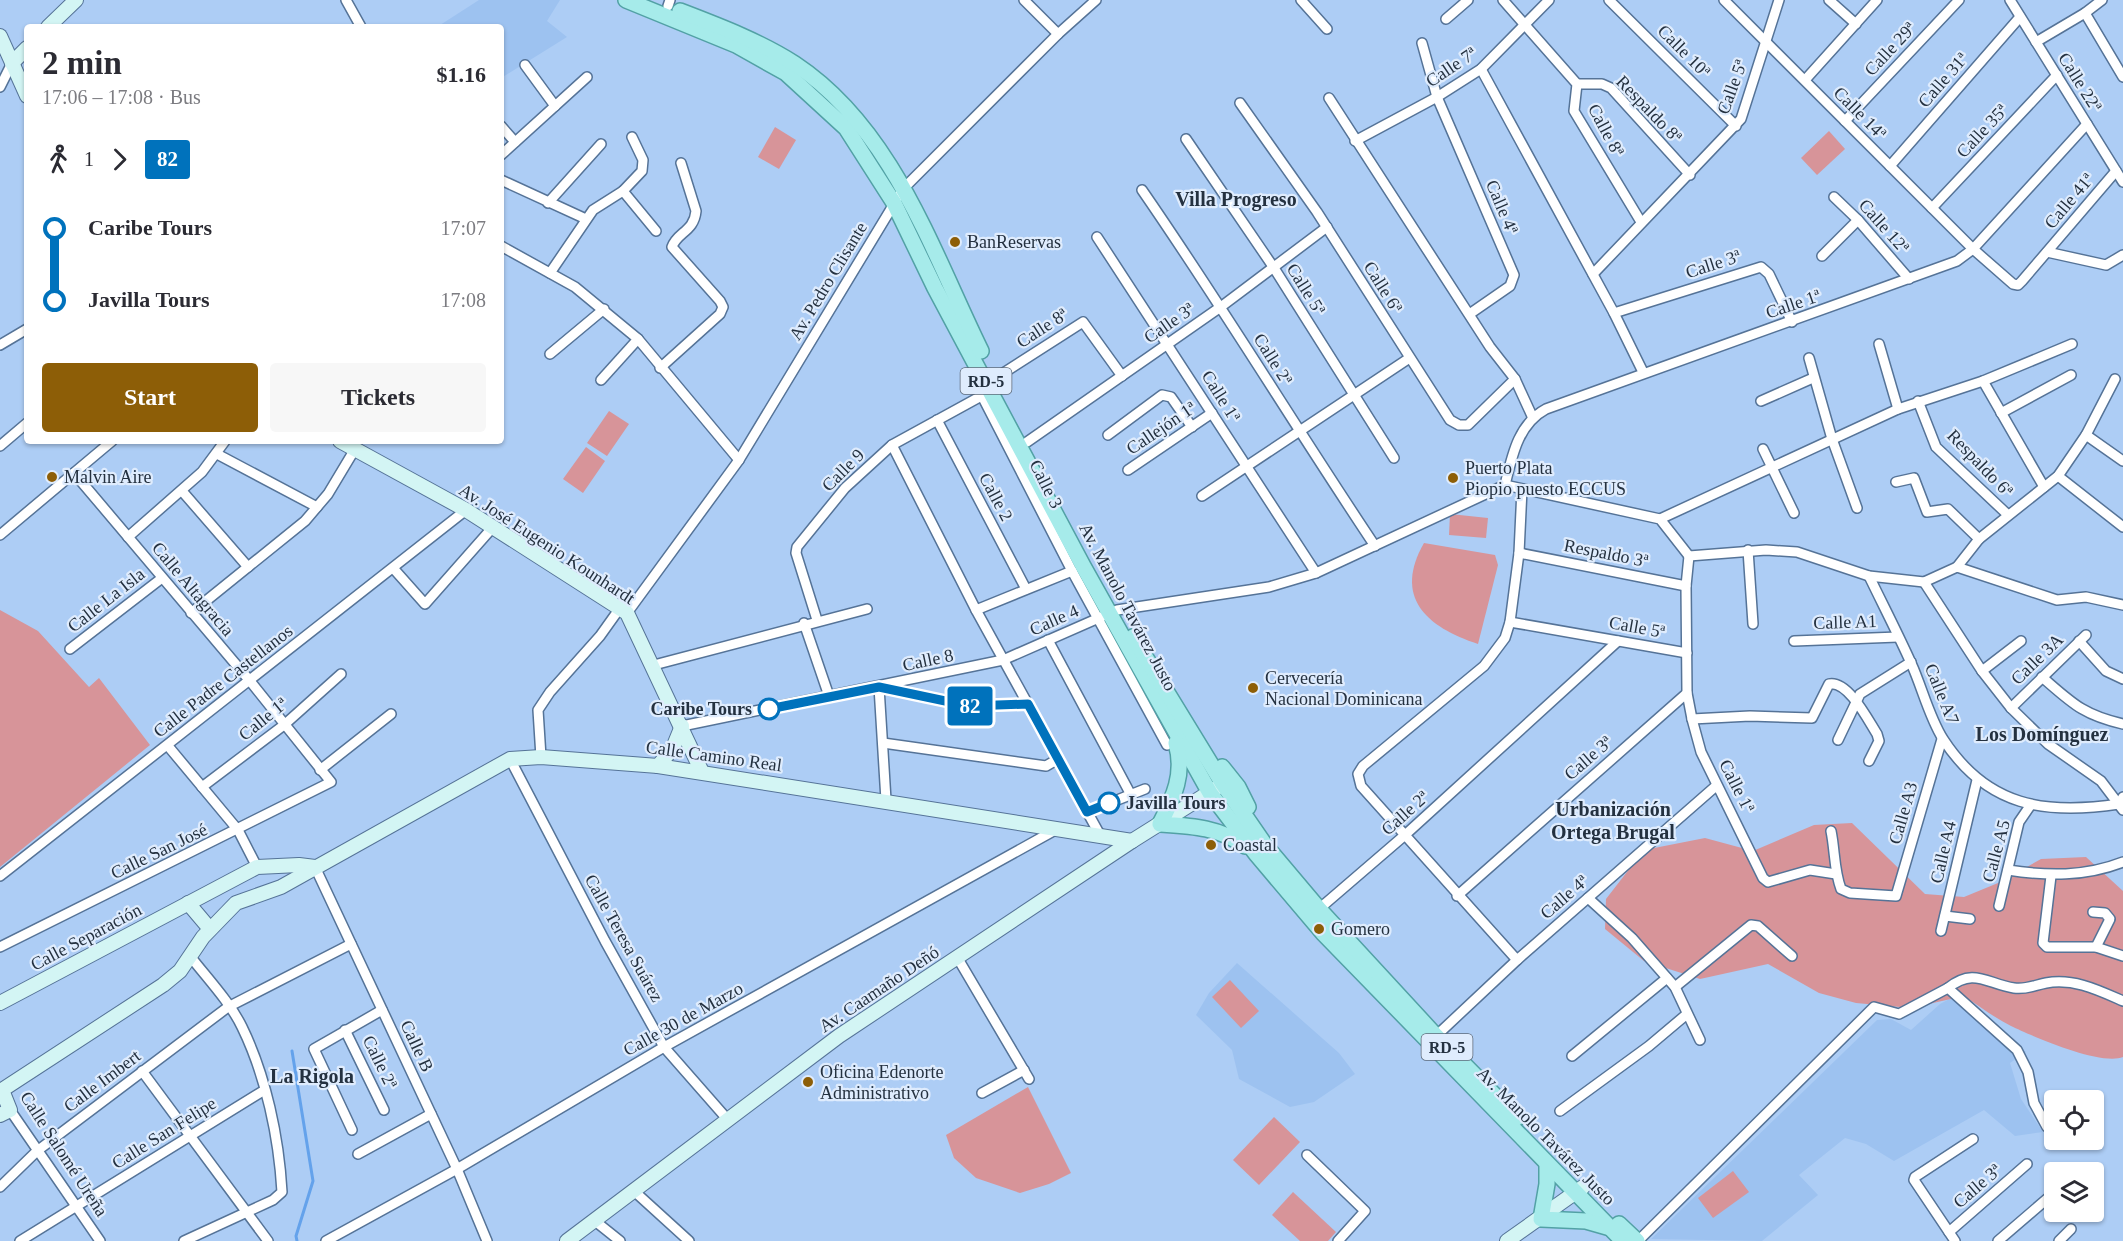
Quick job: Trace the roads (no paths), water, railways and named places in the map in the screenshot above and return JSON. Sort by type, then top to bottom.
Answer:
[{"type":"main road","name":"Av. Manolo Tavárez Justo","points":[[626,0],[736,45],[786,73],[846,128],[894,203],[988,389],[1171,729],[1216,788],[1256,832],[1319,909],[1579,1190],[1623,1241]]},
{"type":"main road","name":"Av. Manolo Tavárez Justo","points":[[652,0],[669,3],[743,35],[796,65],[864,128],[903,189],[988,389],[1027,442],[1109,614],[1197,742],[1216,788],[1257,855],[1323,933],[1547,1164],[1637,1241]]},
{"type":"main road","points":[[1171,729],[1180,759],[1179,780],[1161,824],[1199,827],[1221,832],[1257,855]]},
{"type":"main road","points":[[1197,742],[1238,787],[1256,832]]},
{"type":"main road","points":[[1547,1164],[1547,1184],[1541,1219],[1586,1221],[1610,1228]]},
{"type":"street","points":[[51,24],[76,0]]},
{"type":"street","points":[[346,0],[359,24]]},
{"type":"street","points":[[1024,0],[1058,34]]},
{"type":"street","name":"Av. Pedro Clisante","points":[[541,757],[538,710],[550,692],[624,610],[739,460],[903,189],[1058,34],[1096,0]]},
{"type":"street","points":[[1301,0],[1327,29]]},
{"type":"street","points":[[1446,19],[1468,0]]},
{"type":"street","name":"Calle 8ª","points":[[1503,0],[1577,84],[1574,111],[1641,222]]},
{"type":"street","name":"Calle 7ª","points":[[1355,141],[1437,97],[1481,69],[1527,25],[1549,0]]},
{"type":"street","name":"Calle 10ª","points":[[1609,0],[1736,126]]},
{"type":"street","name":"Calle 14ª","points":[[1724,0],[1973,249]]},
{"type":"street","name":"Calle 5ª","points":[[1593,274],[1741,119],[1779,0]]},
{"type":"street","points":[[1829,0],[1856,24]]},
{"type":"street","points":[[1805,80],[1877,0]]},
{"type":"street","name":"Calle 29ª","points":[[1845,121],[1959,0]]},
{"type":"street","name":"Calle 22ª","points":[[2010,0],[2123,182]]},
{"type":"street","points":[[2036,42],[2085,13],[2102,0]]},
{"type":"street","points":[[2085,13],[2123,77]]},
{"type":"street","name":"Calle 31ª","points":[[1890,166],[2020,17]]},
{"type":"street","points":[[0,36],[24,89]]},
{"type":"street","name":"Calle 4ª","points":[[1422,43],[1437,97],[1514,275],[1510,286],[1470,314]]},
{"type":"street","points":[[0,87],[12,63],[24,51]]},
{"type":"street","points":[[525,65],[555,106]]},
{"type":"street","points":[[1481,69],[1614,313],[1643,372]]},
{"type":"street","name":"Calle 35ª","points":[[1932,208],[2057,75]]},
{"type":"street","points":[[504,152],[587,76]]},
{"type":"street","name":"Respaldo 8ª","points":[[1577,84],[1602,84],[1611,88],[1690,175]]},
{"type":"street","points":[[1329,98],[1490,346],[1515,380],[1532,416],[1515,447],[1505,485],[1660,519],[1898,408],[1983,381],[2072,344]]},
{"type":"street","name":"Calle 6ª","points":[[1240,103],[1327,227],[1408,358],[1450,420],[1459,425],[1468,425],[1515,380]]},
{"type":"street","name":"Calle 1ª","points":[[1532,416],[1643,372],[1792,322],[1957,261],[1973,249],[2087,124]]},
{"type":"street","points":[[504,129],[515,142]]},
{"type":"street","points":[[550,273],[593,210],[623,190],[642,171],[643,160],[632,137]]},
{"type":"street","name":"Calle 5ª","points":[[1186,139],[1274,268],[1394,458]]},
{"type":"street","points":[[548,203],[601,144]]},
{"type":"street","points":[[660,368],[720,314],[723,307],[672,247],[673,243],[692,227],[696,211],[681,163]]},
{"type":"street","name":"Calle 41ª","points":[[1973,249],[2013,284],[2018,285],[2116,171]]},
{"type":"street","points":[[504,181],[586,219]]},
{"type":"street","points":[[623,190],[656,231]]},
{"type":"street","name":"Calle 2ª","points":[[1142,190],[1222,306],[1299,432],[1375,546]]},
{"type":"street","name":"Calle 12ª","points":[[1834,197],[1858,220],[1909,279]]},
{"type":"street","points":[[1822,256],[1858,220]]},
{"type":"street","name":"Calle 3ª","points":[[1027,442],[1222,306],[1327,227]]},
{"type":"street","name":"Calle 1ª","points":[[1097,237],[1316,573]]},
{"type":"street","points":[[504,248],[550,273],[604,309],[638,339],[739,460]]},
{"type":"street","points":[[2048,252],[2106,265],[2123,255]]},
{"type":"street","name":"Calle 3ª","points":[[1614,313],[1761,267],[1768,274],[1792,322]]},
{"type":"street","points":[[550,354],[604,309]]},
{"type":"street","name":"Calle 8ª","points":[[988,389],[1083,322],[1122,376]]},
{"type":"street","points":[[0,345],[24,331]]},
{"type":"street","points":[[601,380],[638,339]]},
{"type":"street","points":[[1879,344],[1898,408]]},
{"type":"street","points":[[1202,496],[1408,358]]},
{"type":"street","points":[[1809,358],[1832,439],[1857,508]]},
{"type":"street","points":[[2001,413],[2071,375]]},
{"type":"street","points":[[1761,401],[1813,378]]},
{"type":"street","points":[[1660,519],[1689,556],[1748,550],[1797,552],[1869,576],[1924,582],[1957,567],[1979,539],[2007,514],[2058,476],[2086,435],[2115,379]]},
{"type":"street","points":[[1983,381],[2044,487]]},
{"type":"street","name":"Calle 9","points":[[817,620],[796,553],[797,547],[845,488],[892,445],[988,389]]},
{"type":"street","name":"Calle 3","points":[[988,389],[1072,571],[1109,614],[1167,746]]},
{"type":"street","points":[[1108,435],[1162,395],[1171,397],[1192,427]]},
{"type":"street","name":"Respaldo 6ª","points":[[1918,401],[1936,447],[2007,514]]},
{"type":"street","name":"Callejón 1ª","points":[[1128,470],[1212,413]]},
{"type":"street","name":"Calle 2","points":[[937,420],[1026,589]]},
{"type":"street","points":[[0,446],[24,426]]},
{"type":"street","points":[[2086,435],[2123,461]]},
{"type":"street","points":[[0,535],[108,444]]},
{"type":"street","points":[[128,537],[182,491],[217,454],[223,444]]},
{"type":"street","name":"Av. José Eugenio Kounhardt","points":[[346,444],[466,510],[624,610],[654,665],[702,772]]},
{"type":"street","points":[[892,445],[976,610],[1100,835]]},
{"type":"street","points":[[1763,448],[1794,513]]},
{"type":"street","points":[[191,613],[305,521],[317,507],[355,449]]},
{"type":"street","points":[[217,454],[317,507]]},
{"type":"street","name":"Calle Altagracia","points":[[74,473],[250,681],[331,782]]},
{"type":"street","points":[[2058,476],[2123,527]]},
{"type":"street","points":[[1896,482],[1914,478],[1927,512],[1948,509],[1979,539]]},
{"type":"street","name":"Calle 4","points":[[1003,660],[1109,614],[1269,587],[1316,573],[1505,485]]},
{"type":"street","points":[[1517,960],[1457,896],[1361,786],[1358,774],[1363,766],[1484,666],[1500,645],[1510,622],[1519,553],[1522,489]]},
{"type":"street","points":[[182,491],[248,567]]},
{"type":"street","name":"Calle Padre Castellanos","points":[[0,876],[466,510]]},
{"type":"street","points":[[393,568],[425,604],[493,527]]},
{"type":"street","points":[[1748,550],[1753,624]]},
{"type":"street","name":"Respaldo 3ª","points":[[1519,553],[1686,586]]},
{"type":"street","name":"Calle 1ª","points":[[1689,556],[1686,586],[1687,693],[1701,752],[1716,786],[1762,878],[1768,882],[1810,870],[1836,874]]},
{"type":"street","points":[[1957,567],[2057,600],[2086,597],[2123,605]]},
{"type":"street","points":[[976,610],[1072,571]]},
{"type":"street","name":"Calle A7","points":[[1869,576],[1911,663],[1942,738],[1977,780],[2030,806],[2076,810],[2122,804]]},
{"type":"street","name":"Calle La Isla","points":[[70,649],[162,578]]},
{"type":"street","points":[[1924,582],[1982,671],[2011,708],[2048,744],[2101,782],[2122,804]]},
{"type":"street","points":[[654,665],[756,639],[804,623],[867,609]]},
{"type":"street","name":"Calle 5ª","points":[[1510,622],[1688,653]]},
{"type":"street","points":[[804,623],[829,696]]},
{"type":"street","name":"Calle A1","points":[[1794,640],[1898,637]]},
{"type":"street","name":"Calle 3A","points":[[2011,708],[2082,638],[2106,671],[2123,679]]},
{"type":"street","points":[[1048,640],[1131,795]]},
{"type":"street","name":"Calle 2ª","points":[[1319,909],[1405,835],[1618,641]]},
{"type":"street","points":[[1982,671],[2020,641]]},
{"type":"street","name":"Calle 8","points":[[682,726],[1003,660]]},
{"type":"street","points":[[1838,740],[1860,694],[1911,663]]},
{"type":"street","name":"Calle 1ª","points":[[202,787],[284,725],[341,674]]},
{"type":"street","points":[[2042,677],[2075,706],[2095,718],[2123,724]]},
{"type":"street","points":[[1692,719],[1750,716],[1812,718],[1831,682],[1846,689],[1856,701],[1879,741],[1869,761]]},
{"type":"street","points":[[886,800],[879,687],[969,706],[1028,704]]},
{"type":"street","name":"Calle 3ª","points":[[1457,896],[1687,693]]},
{"type":"street","points":[[320,770],[391,714]]},
{"type":"street","points":[[658,766],[673,747],[682,726]]},
{"type":"street","name":"Calle A3","points":[[1836,874],[1841,889],[1850,893],[1896,896],[1942,738]]},
{"type":"street","points":[[883,743],[1046,766],[1058,759]]},
{"type":"street","points":[[168,746],[238,830],[257,867],[277,865],[315,867]]},
{"type":"street","name":"Calle Camino Real","points":[[236,903],[281,887],[510,759],[541,757],[658,766],[886,800],[1132,841]]},
{"type":"street","name":"Calle Teresa Suárez","points":[[510,759],[605,941],[664,1047],[728,1120]]},
{"type":"street","name":"Calle A4","points":[[1941,931],[1977,780]]},
{"type":"street","name":"Calle San José","points":[[0,947],[331,782]]},
{"type":"street","name":"Calle 4ª","points":[[1436,1036],[1517,960],[1716,786]]},
{"type":"street","name":"Av. Caamaño Deñó","points":[[567,1241],[839,1036],[1132,841],[1216,788]]},
{"type":"street","points":[[1087,812],[1145,789]]},
{"type":"street","name":"Calle A5","points":[[1999,906],[2019,822],[2030,806]]},
{"type":"street","name":"Calle 30 de Marzo","points":[[326,1241],[457,1169],[664,1047],[1059,828]]},
{"type":"street","points":[[1831,831],[1837,858],[1836,874]]},
{"type":"street","points":[[2008,870],[2051,876],[2108,868],[2123,862]]},
{"type":"street","name":"Calle Separación","points":[[0,1003],[257,867]]},
{"type":"street","name":"Calle B","points":[[315,867],[457,1169],[487,1241]]},
{"type":"street","points":[[2051,876],[2043,942],[2047,947],[2061,949],[2096,947],[2123,956]]},
{"type":"street","points":[[1,1089],[163,985],[180,971],[210,929],[236,903],[229,893],[232,880]]},
{"type":"street","points":[[1588,898],[1632,939],[1675,987],[1700,1040]]},
{"type":"street","points":[[188,903],[210,929]]},
{"type":"street","points":[[2092,912],[2105,913],[2110,919],[2096,947]]},
{"type":"street","points":[[1945,916],[1970,919]]},
{"type":"street","points":[[1675,987],[1751,925],[1758,926],[1792,956]]},
{"type":"street","name":"Calle Imbert","points":[[0,1187],[37,1150],[228,1007],[351,944]]},
{"type":"street","points":[[184,1241],[273,1200],[282,1192],[280,1159],[263,1091],[241,1025],[190,956]]},
{"type":"street","points":[[957,957],[1027,1075],[982,1093]]},
{"type":"street","points":[[1637,1241],[1874,1007],[1899,1014],[1967,977],[1979,978],[2015,989],[2066,982],[2089,986],[2123,1001]]},
{"type":"street","points":[[1572,1056],[1666,978]]},
{"type":"street","points":[[1948,988],[2017,1050],[2028,1072],[2034,1103],[2044,1121]]},
{"type":"street","points":[[352,1130],[314,1049],[382,1010]]},
{"type":"street","points":[[1560,1111],[1649,1046],[1687,1014]]},
{"type":"street","name":"Calle 2ª","points":[[345,1030],[384,1110]]},
{"type":"street","points":[[142,1071],[268,1241]]},
{"type":"street","name":"Calle Salomé Ureña","points":[[1,1089],[5,1113],[37,1150],[100,1241]]},
{"type":"street","name":"Calle San Felipe","points":[[20,1241],[77,1208],[263,1091]]},
{"type":"street","points":[[358,1154],[431,1114]]},
{"type":"street","points":[[1955,1241],[1915,1184],[1915,1177],[1973,1139]]},
{"type":"street","points":[[1308,1155],[1365,1211],[1338,1241]]},
{"type":"street","name":"Calle 3ª","points":[[1949,1232],[2027,1164]]},
{"type":"street","points":[[1511,1240],[1579,1190]]},
{"type":"street","points":[[634,1191],[689,1241]]},
{"type":"street","points":[[1998,1241],[2044,1201]]},
{"type":"street","points":[[595,1221],[620,1241]]},
{"type":"street","points":[[2059,1241],[2071,1229]]},
{"type":"waterway","points":[[292,1051],[313,1181],[296,1236],[297,1241]]},
{"type":"place","name":"BanReservas","points":[[955,242]]},
{"type":"place","name":"Malvin Aire","points":[[52,477]]},
{"type":"place","name":"Puerto Plata Piopio puesto ECCUS","points":[[1453,478]]},
{"type":"place","name":"Cervecería Nacional Dominicana","points":[[1253,688]]},
{"type":"place","name":"Caribe Tours","points":[[769,709]]},
{"type":"place","name":"Javilla Tours","points":[[1109,803]]},
{"type":"place","name":"Coastal","points":[[1211,845]]},
{"type":"place","name":"Gomero","points":[[1319,929]]},
{"type":"place","name":"Oficina Edenorte Administrativo","points":[[808,1082]]},
{"type":"district","name":"Villa Progreso","points":[[1236,199]]},
{"type":"district","name":"Los Domínguez","points":[[2042,734]]},
{"type":"district","name":"Urbanización Ortega Brugal","points":[[1613,820]]},
{"type":"district","name":"La Rigola","points":[[312,1076]]}]
